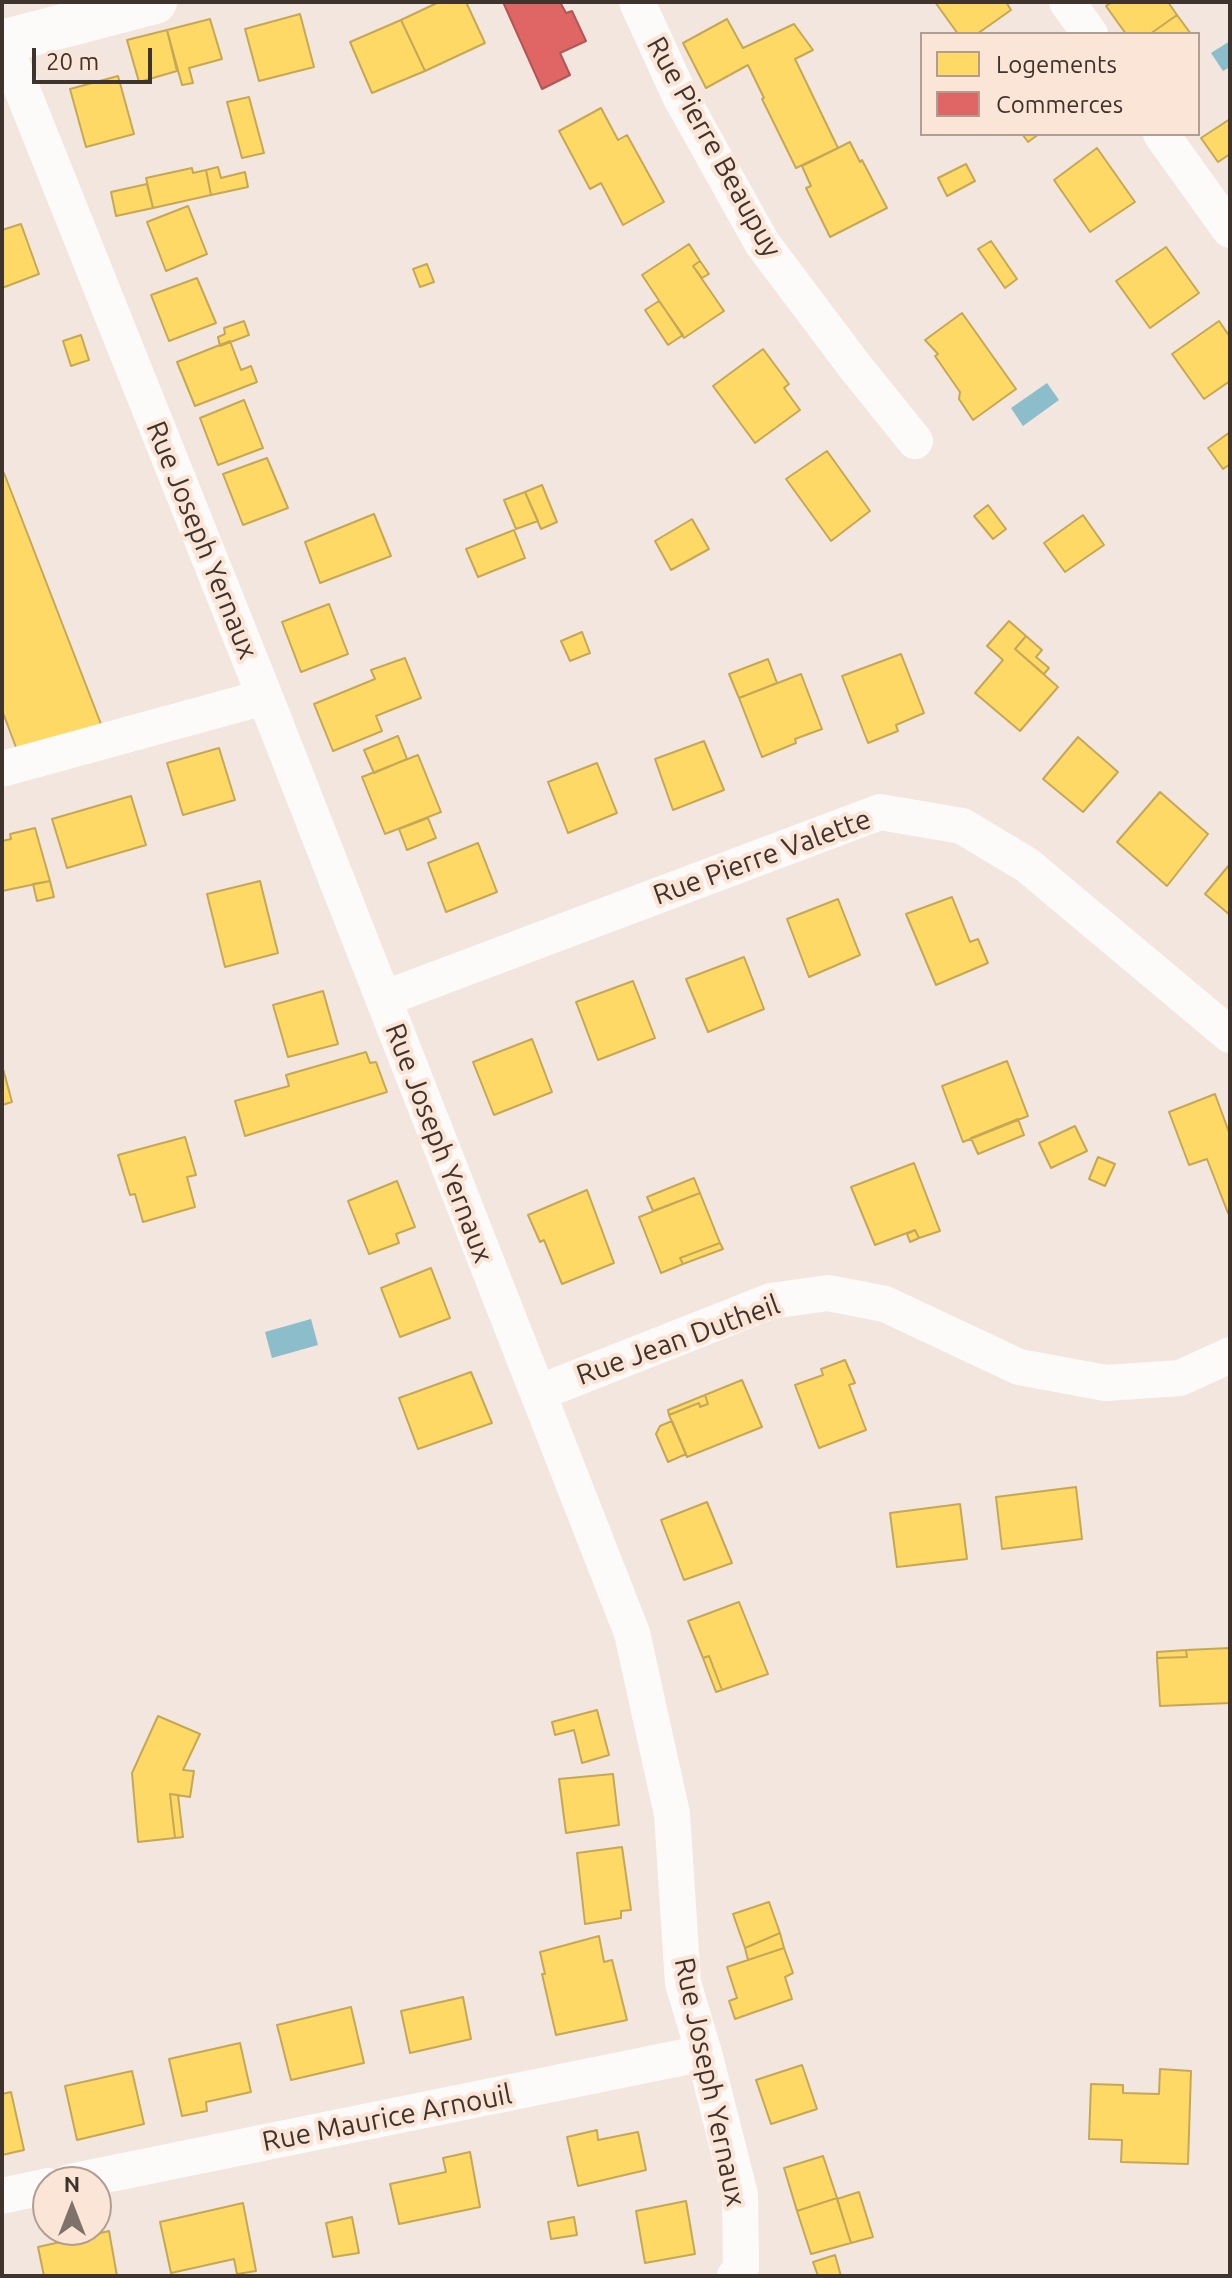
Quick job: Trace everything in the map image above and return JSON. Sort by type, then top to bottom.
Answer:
[{"type":"main road","points":[[2,42],[155,2]]},
{"type":"street","name":"Rue Pierre Beaupuy","points":[[637,2],[680,96],[762,243],[915,441]]},
{"type":"street","points":[[1067,2],[1089,32]]},
{"type":"street","name":"Rue Joseph Yernaux","points":[[2,42],[265,697],[632,1633],[672,1814],[683,1983],[740,2195],[741,2268],[735,2276]]},
{"type":"street","points":[[1162,136],[1230,230]]},
{"type":"street","points":[[2,769],[265,697]]},
{"type":"street","name":"Rue Pierre Valette","points":[[383,999],[880,812],[962,826],[1027,865],[1230,1035]]},
{"type":"street","name":"Rue Jean Dutheil","points":[[538,1393],[771,1301],[828,1293],[885,1304],[1019,1367],[1106,1383],[1180,1378],[1230,1355]]},
{"type":"street","name":"Rue Maurice Arnouil","points":[[112,2173],[704,2053]]},
{"type":"street","points":[[2,2196],[32,2189]]},
{"type":"water","points":[[1230,41],[1230,67],[1223,71],[1211,53]]},
{"type":"water","points":[[1047,383],[1059,400],[1023,426],[1011,408]]},
{"type":"water","points":[[311,1319],[318,1345],[272,1358],[265,1332]]},
{"type":"building: Logements","points":[[439,2],[466,2],[485,43],[425,71],[401,20]]},
{"type":"building: Logements","points":[[935,2],[1006,2],[1011,10],[980,32],[957,32]]},
{"type":"building: Logements","points":[[1112,2],[1168,2],[1177,15],[1153,32],[1125,32],[1106,6]]},
{"type":"building: Logements","points":[[300,14],[314,67],[259,81],[245,29]]},
{"type":"building: Logements","points":[[1177,15],[1190,32],[1153,32]]},
{"type":"building: Logements","points":[[210,19],[222,59],[189,68],[193,83],[182,85],[167,30]]},
{"type":"building: Logements","points":[[727,19],[743,48],[794,24],[813,50],[795,59],[838,148],[796,168],[748,65],[706,88],[683,43]]},
{"type":"building: Logements","points":[[401,20],[425,71],[372,93],[350,42]]},
{"type":"building: Logements","points":[[167,30],[177,71],[139,82],[127,40]]},
{"type":"building: Logements","points":[[118,76],[134,134],[86,147],[70,89]]},
{"type":"building: Logements","points":[[249,97],[264,153],[242,158],[227,102]]},
{"type":"building: Logements","points":[[601,108],[618,140],[627,135],[664,202],[623,225],[601,183],[590,189],[559,131]]},
{"type":"building: Logements","points":[[1230,119],[1230,154],[1218,162],[1201,138]]},
{"type":"building: Logements","points":[[850,142],[887,208],[830,237],[806,188],[811,186],[802,166]]},
{"type":"building: Logements","points":[[1097,148],[1135,202],[1090,232],[1054,180]]},
{"type":"building: Logements","points":[[966,164],[975,181],[947,196],[938,178]]},
{"type":"building: Logements","points":[[218,167],[221,178],[245,172],[248,187],[211,195],[206,170]]},
{"type":"building: Logements","points":[[192,168],[193,173],[206,170],[211,195],[153,208],[146,178]]},
{"type":"building: Logements","points":[[147,184],[153,208],[116,216],[111,192]]},
{"type":"building: Logements","points":[[188,206],[207,254],[166,271],[147,222]]},
{"type":"building: Logements","points":[[21,224],[39,274],[2,288],[2,230]]},
{"type":"building: Logements","points":[[991,241],[1017,279],[1005,288],[978,249]]},
{"type":"building: Logements","points":[[689,244],[700,261],[693,266],[724,311],[684,338],[642,275]]},
{"type":"building: Logements","points":[[1166,247],[1199,293],[1150,328],[1116,281]]},
{"type":"building: Logements","points":[[700,261],[709,274],[702,278],[693,266]]},
{"type":"building: Logements","points":[[427,264],[434,282],[420,287],[413,269]]},
{"type":"building: Logements","points":[[197,278],[216,323],[169,341],[151,295]]},
{"type":"building: Logements","points":[[659,301],[683,335],[668,345],[645,310]]},
{"type":"building: Logements","points":[[962,313],[1016,389],[973,420],[959,399],[960,392],[935,356],[938,354],[925,340]]},
{"type":"building: Logements","points":[[244,321],[249,335],[220,346],[218,337],[225,334],[224,328]]},
{"type":"building: Logements","points":[[1219,321],[1230,337],[1230,381],[1204,399],[1172,354]]},
{"type":"building: Logements","points":[[81,335],[89,360],[71,366],[63,341]]},
{"type":"building: Logements","points":[[230,341],[241,370],[251,366],[257,382],[195,406],[177,362]]},
{"type":"building: Logements","points":[[763,349],[789,384],[784,388],[800,410],[755,443],[713,386]]},
{"type":"building: Logements","points":[[244,400],[263,448],[218,465],[200,418]]},
{"type":"building: Logements","points":[[1230,432],[1230,464],[1223,469],[1208,448]]},
{"type":"building: Logements","points":[[827,451],[870,511],[831,541],[786,479]]},
{"type":"building: Logements","points":[[267,458],[288,508],[243,525],[223,474]]},
{"type":"building: Logements","points":[[4,473],[106,737],[20,758],[2,710]]},
{"type":"building: Logements","points":[[542,485],[557,522],[541,529],[525,492]]},
{"type":"building: Logements","points":[[525,492],[538,521],[516,529],[504,500]]},
{"type":"building: Logements","points":[[988,505],[1006,529],[993,539],[974,516]]},
{"type":"building: Logements","points":[[374,514],[391,556],[320,583],[305,542]]},
{"type":"building: Logements","points":[[1083,515],[1104,545],[1065,572],[1044,543]]},
{"type":"building: Logements","points":[[692,519],[709,549],[671,570],[655,541]]},
{"type":"building: Logements","points":[[514,530],[525,558],[478,577],[466,549]]},
{"type":"building: Logements","points":[[329,604],[348,654],[301,672],[282,622]]},
{"type":"building: Logements","points":[[1009,621],[1026,636],[1015,649],[1058,687],[1020,731],[975,693],[1003,660],[987,646]]},
{"type":"building: Logements","points":[[582,632],[590,653],[570,661],[561,641]]},
{"type":"building: Logements","points":[[1026,636],[1042,650],[1036,657],[1049,668],[1044,674],[1015,649]]},
{"type":"building: Logements","points":[[901,654],[924,713],[896,725],[898,731],[868,743],[842,676]]},
{"type":"building: Logements","points":[[405,658],[421,698],[376,716],[382,731],[333,751],[314,704],[375,679],[371,670]]},
{"type":"building: Logements","points":[[768,659],[777,683],[739,698],[729,674]]},
{"type":"building: Logements","points":[[801,674],[822,729],[762,757],[739,698]]},
{"type":"building: Logements","points":[[398,736],[407,759],[374,773],[364,750]]},
{"type":"building: Logements","points":[[1078,737],[1118,772],[1083,812],[1043,779]]},
{"type":"building: Logements","points":[[704,741],[724,790],[673,810],[655,759]]},
{"type":"building: Logements","points":[[219,748],[235,800],[183,815],[167,763]]},
{"type":"building: Logements","points":[[418,755],[441,812],[385,834],[362,777]]},
{"type":"building: Logements","points":[[597,763],[617,813],[568,833],[548,782]]},
{"type":"building: Logements","points":[[1160,792],[1208,834],[1167,886],[1117,842]]},
{"type":"building: Logements","points":[[131,796],[146,845],[67,868],[52,819]]},
{"type":"building: Logements","points":[[428,818],[436,838],[407,850],[399,829]]},
{"type":"building: Logements","points":[[35,828],[50,881],[2,891],[2,841],[11,839],[10,834]]},
{"type":"building: Logements","points":[[478,843],[497,892],[446,912],[428,863]]},
{"type":"building: Logements","points":[[1230,864],[1230,915],[1205,894]]},
{"type":"building: Logements","points":[[50,881],[54,897],[37,901],[33,884]]},
{"type":"building: Logements","points":[[260,881],[278,953],[225,967],[207,894]]},
{"type":"building: Logements","points":[[952,897],[970,942],[978,939],[988,963],[936,985],[906,914]]},
{"type":"building: Logements","points":[[838,899],[860,955],[809,977],[787,919]]},
{"type":"building: Logements","points":[[744,957],[764,1009],[708,1032],[686,979]]},
{"type":"building: Logements","points":[[633,981],[655,1038],[598,1060],[576,1002]]},
{"type":"building: Logements","points":[[323,991],[338,1044],[288,1057],[273,1005]]},
{"type":"building: Logements","points":[[532,1039],[552,1092],[494,1115],[473,1062]]},
{"type":"building: Logements","points":[[366,1052],[370,1063],[376,1062],[387,1092],[245,1136],[235,1101],[289,1086],[286,1075]]},
{"type":"building: Logements","points":[[1007,1061],[1028,1116],[963,1142],[942,1086]]},
{"type":"building: Logements","points":[[2,1065],[12,1102],[2,1105]]},
{"type":"building: Logements","points":[[1215,1094],[1230,1135],[1228,1213],[1207,1159],[1189,1165],[1169,1112]]},
{"type":"building: Logements","points":[[1018,1119],[1024,1135],[978,1154],[971,1138]]},
{"type":"building: Logements","points":[[1075,1126],[1087,1151],[1051,1168],[1039,1143]]},
{"type":"building: Logements","points":[[185,1137],[196,1175],[187,1177],[195,1207],[143,1222],[135,1194],[130,1195],[118,1155]]},
{"type":"building: Logements","points":[[1098,1157],[1115,1164],[1105,1186],[1089,1179]]},
{"type":"building: Logements","points":[[914,1163],[940,1231],[919,1238],[915,1230],[875,1245],[851,1187]]},
{"type":"building: Logements","points":[[694,1178],[700,1193],[653,1211],[647,1197]]},
{"type":"building: Logements","points":[[397,1181],[415,1227],[396,1234],[399,1243],[369,1254],[348,1201]]},
{"type":"building: Logements","points":[[587,1190],[614,1263],[562,1284],[544,1240],[540,1242],[528,1215]]},
{"type":"building: Logements","points":[[700,1193],[720,1243],[680,1258],[683,1264],[661,1273],[639,1217]]},
{"type":"building: Logements","points":[[915,1230],[919,1238],[910,1242],[907,1234]]},
{"type":"building: Logements","points":[[720,1243],[723,1249],[683,1264],[680,1258]]},
{"type":"building: Logements","points":[[431,1268],[450,1318],[400,1337],[381,1288]]},
{"type":"building: Logements","points":[[845,1360],[855,1383],[849,1385],[866,1430],[819,1448],[795,1385],[823,1375],[821,1369]]},
{"type":"building: Logements","points":[[471,1372],[492,1423],[418,1449],[399,1398]]},
{"type":"building: Logements","points":[[742,1380],[762,1427],[687,1457],[669,1415],[699,1403],[700,1407],[708,1404],[705,1395]]},
{"type":"building: Logements","points":[[705,1395],[708,1404],[700,1407],[699,1403],[669,1415],[668,1410]]},
{"type":"building: Logements","points":[[672,1421],[686,1454],[668,1462],[656,1434],[660,1426]]},
{"type":"building: Logements","points":[[1076,1487],[1082,1539],[1002,1549],[996,1497]]},
{"type":"building: Logements","points":[[707,1502],[732,1563],[684,1580],[661,1520]]},
{"type":"building: Logements","points":[[960,1504],[967,1559],[897,1567],[890,1513]]},
{"type":"building: Logements","points":[[739,1602],[768,1674],[722,1690],[709,1656],[703,1658],[688,1621]]},
{"type":"building: Logements","points":[[1230,1648],[1230,1703],[1160,1706],[1157,1658],[1187,1657],[1186,1650]]},
{"type":"building: Logements","points":[[1186,1650],[1187,1657],[1157,1658],[1157,1652]]},
{"type":"building: Logements","points":[[709,1656],[722,1690],[716,1692],[703,1658]]},
{"type":"building: Logements","points":[[597,1710],[609,1755],[582,1763],[574,1730],[555,1735],[552,1722]]},
{"type":"building: Logements","points":[[158,1716],[200,1734],[183,1770],[194,1771],[190,1797],[170,1794],[175,1838],[138,1842],[132,1773]]},
{"type":"building: Logements","points":[[613,1774],[619,1825],[566,1833],[559,1779]]},
{"type":"building: Logements","points":[[170,1794],[178,1795],[183,1837],[175,1838]]},
{"type":"building: Logements","points":[[622,1847],[631,1910],[621,1911],[621,1918],[585,1924],[577,1853]]},
{"type":"building: Logements","points":[[769,1902],[780,1933],[745,1948],[733,1914]]},
{"type":"building: Logements","points":[[780,1933],[784,1948],[748,1960],[745,1948]]},
{"type":"building: Logements","points":[[599,1936],[604,1962],[612,1960],[627,2020],[556,2035],[540,1952]]},
{"type":"building: Logements","points":[[784,1948],[793,1973],[785,1977],[792,1999],[735,2019],[729,2001],[737,1998],[727,1967]]},
{"type":"building: Logements","points":[[463,1997],[471,2039],[410,2053],[401,2011]]},
{"type":"building: Logements","points":[[351,2007],[364,2063],[291,2080],[277,2025]]},
{"type":"building: Logements","points":[[240,2043],[251,2092],[206,2102],[207,2111],[182,2116],[169,2059]]},
{"type":"building: Logements","points":[[802,2065],[817,2109],[771,2124],[756,2080]]},
{"type":"building: Logements","points":[[1160,2069],[1191,2071],[1188,2164],[1121,2162],[1122,2140],[1089,2139],[1091,2084],[1123,2085],[1123,2093],[1159,2094]]},
{"type":"building: Logements","points":[[132,2071],[144,2124],[77,2140],[65,2086]]},
{"type":"building: Logements","points":[[11,2092],[24,2150],[2,2155],[2,2094]]},
{"type":"building: Logements","points":[[597,2130],[598,2140],[638,2132],[646,2170],[578,2186],[567,2137]]},
{"type":"building: Logements","points":[[470,2152],[480,2207],[399,2224],[390,2184],[446,2172],[443,2158]]},
{"type":"building: Logements","points":[[823,2156],[837,2198],[797,2211],[784,2168]]},
{"type":"building: Logements","points":[[859,2192],[873,2237],[851,2243],[837,2199]]},
{"type":"building: Logements","points":[[837,2198],[851,2243],[811,2254],[797,2211]]},
{"type":"building: Logements","points":[[686,2201],[695,2254],[645,2263],[636,2211]]},
{"type":"building: Logements","points":[[243,2203],[256,2271],[237,2274],[234,2259],[171,2273],[160,2222]]},
{"type":"building: Logements","points":[[352,2217],[359,2253],[333,2257],[326,2223]]},
{"type":"building: Logements","points":[[574,2217],[577,2235],[551,2239],[548,2222]]},
{"type":"building: Logements","points":[[112,2246],[117,2276],[44,2276],[38,2247]]},
{"type":"building: Logements","points":[[835,2255],[841,2276],[818,2276],[813,2262]]},
{"type":"building: Commerces","points":[[503,2],[560,2],[566,13],[572,11],[586,41],[560,53],[570,75],[542,89]]}]
